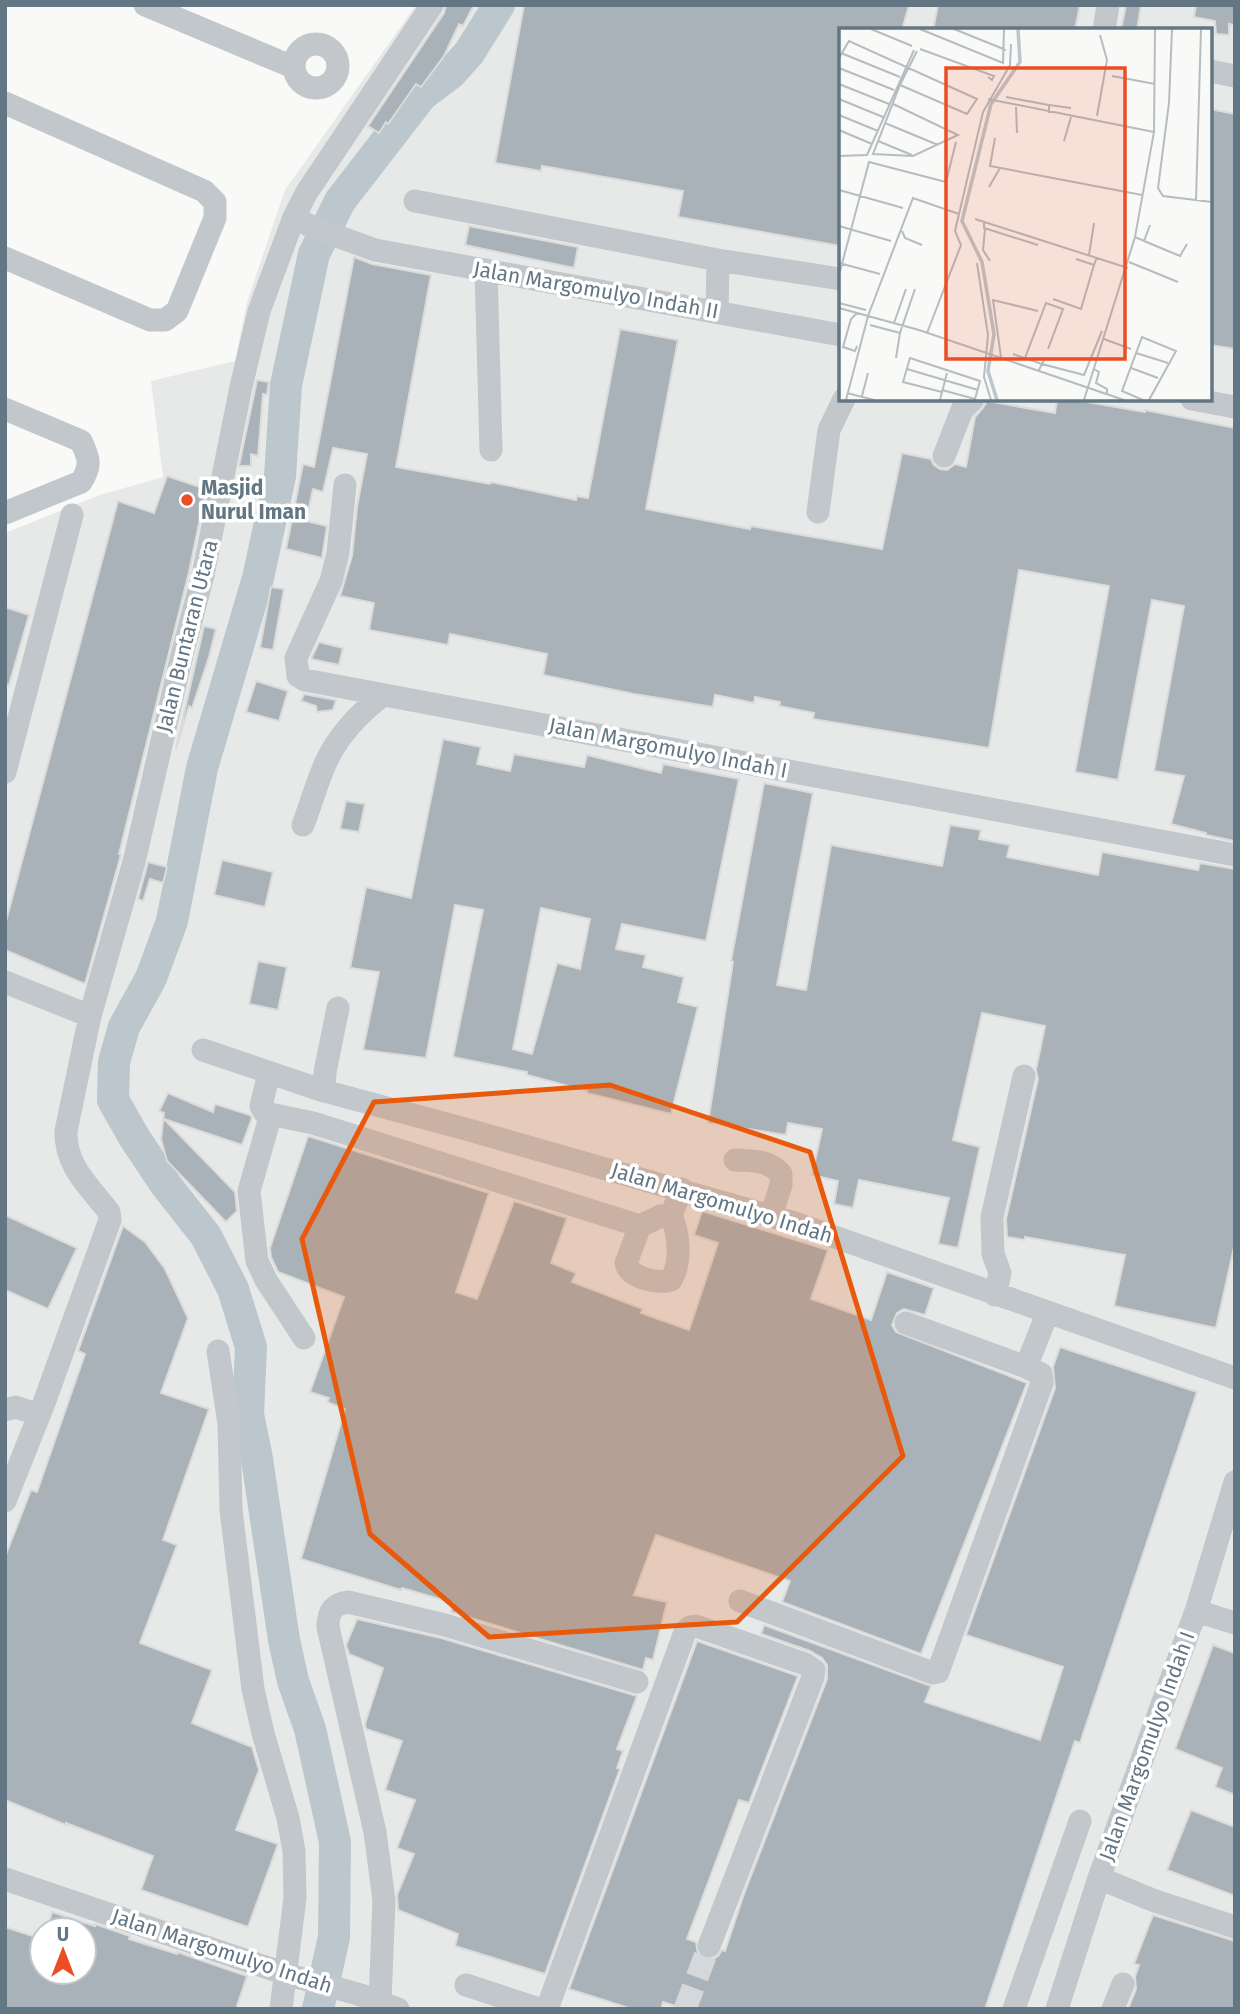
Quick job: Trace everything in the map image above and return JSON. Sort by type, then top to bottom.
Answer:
[{"type":"street","points":[[145,5],[295,60],[184,5]]},
{"type":"street","name":"Jalan Buntaran Utara","points":[[90,1016],[134,862],[180,659],[203,575],[259,311],[303,222],[307,192],[432,5]]},
{"type":"street","points":[[1104,28],[1108,5]]},
{"type":"street","points":[[1212,71],[1235,76]]},
{"type":"street","points":[[5,103],[204,191],[215,202],[215,218],[177,311],[165,320],[150,320],[5,258]]},
{"type":"street","points":[[415,201],[718,260],[839,279]]},
{"type":"street","name":"Jalan Margomulyo Indah II","points":[[303,222],[351,243],[375,250],[839,335]]},
{"type":"street","points":[[717,312],[718,260]]},
{"type":"street","points":[[486,270],[491,450]]},
{"type":"street","points":[[818,512],[829,430],[843,401]]},
{"type":"street","points":[[944,456],[962,410],[970,401]]},
{"type":"street","points":[[1203,401],[1235,407]]},
{"type":"street","points":[[5,409],[81,441],[88,455],[89,470],[81,482],[5,513]]},
{"type":"street","name":"Jalan Margomulyo Indah I","points":[[345,485],[336,562],[327,591],[296,659],[298,676],[305,680],[1235,855]]},
{"type":"street","points":[[5,772],[72,515]]},
{"type":"street","points":[[303,825],[326,762],[335,746],[367,708],[383,695]]},
{"type":"street","points":[[5,982],[90,1016],[75,1080],[66,1131],[66,1147],[70,1161],[109,1212],[110,1220],[5,1502]]},
{"type":"street","points":[[324,1091],[325,1072],[338,1008]]},
{"type":"street","name":"Jalan Margomulyo Indah","points":[[203,1050],[324,1091],[771,1216],[1235,1378]]},
{"type":"street","points":[[269,1073],[261,1110],[640,1226]]},
{"type":"street","points":[[995,1295],[1000,1273],[993,1254],[992,1217],[1024,1076]]},
{"type":"street","points":[[271,1114],[249,1191],[257,1261],[266,1280],[304,1338]]},
{"type":"street","points":[[735,1160],[773,1165],[781,1174],[781,1185],[771,1216]]},
{"type":"street","points":[[671,1215],[660,1216],[640,1226],[626,1263],[627,1269],[632,1273],[661,1282],[668,1281],[674,1274],[677,1256],[676,1227],[671,1215],[682,1189]]},
{"type":"street","points":[[1026,1367],[1047,1314]]},
{"type":"street","points":[[740,1601],[933,1674],[938,1672],[1042,1382],[1041,1374],[1026,1367],[905,1323]]},
{"type":"street","points":[[218,1351],[229,1424],[232,1510],[244,1631],[262,1733],[288,1818],[294,1851],[294,1976],[282,2009]]},
{"type":"street","points":[[5,1410],[16,1407],[39,1415]]},
{"type":"street","name":"Jalan Margomulyo Indah I","points":[[1057,2009],[1099,1878],[1196,1611],[1235,1482]]},
{"type":"street","points":[[380,2002],[384,1900],[374,1832],[328,1627],[331,1610],[338,1603],[348,1602],[445,1625],[637,1682]]},
{"type":"street","points":[[1196,1611],[1235,1623]]},
{"type":"street","points":[[548,2009],[685,1632],[696,1626],[805,1664],[814,1670],[709,1946]]},
{"type":"street","points":[[1014,2009],[1080,1821]]},
{"type":"street","points":[[1099,1878],[1235,1927]]},
{"type":"street","name":"Jalan Margomulyo Indah","points":[[5,1879],[380,2002]]},
{"type":"street","points":[[1113,2009],[1123,1984]]},
{"type":"street","points":[[475,1995],[539,2009]]},
{"type":"highlighted area","points":[[610,1085],[810,1152],[903,1456],[737,1622],[489,1637],[370,1534],[302,1239],[374,1102]]},
{"type":"shaded area","points":[[416,5],[1235,5],[1235,2009],[5,2009],[5,533],[100,495],[163,477],[151,381],[235,361],[247,302],[285,190]]},
{"type":"building","points":[[446,5],[474,5],[463,26],[459,24],[444,56],[421,87],[416,84],[379,133],[368,126],[444,13]]},
{"type":"building","points":[[524,5],[909,5],[903,28],[839,28],[839,246],[678,217],[683,191],[542,166],[541,171],[495,163]]},
{"type":"building","points":[[938,5],[1080,5],[1075,28],[933,28]]},
{"type":"building","points":[[1126,5],[1141,5],[1137,28],[1121,28]]},
{"type":"building","points":[[1196,5],[1235,5],[1235,25],[1229,24],[1229,35],[1216,34],[1215,21],[1194,17]]},
{"type":"building","points":[[1212,109],[1235,114],[1235,349],[1212,345]]},
{"type":"building","points":[[469,226],[578,247],[574,268],[465,245]]},
{"type":"building","points":[[354,257],[372,264],[431,275],[396,467],[490,484],[491,482],[576,500],[577,496],[588,498],[620,329],[678,340],[646,509],[750,529],[751,526],[882,549],[902,453],[931,459],[940,469],[947,470],[955,464],[966,467],[975,417],[987,401],[1055,413],[1057,401],[1082,401],[1145,410],[1235,428],[1234,841],[1171,824],[1184,776],[1154,771],[1184,606],[1152,600],[1118,780],[1075,772],[1109,586],[1019,570],[989,748],[813,719],[814,713],[779,706],[780,702],[755,697],[754,703],[715,695],[713,707],[543,675],[547,654],[450,634],[448,645],[369,630],[374,603],[340,596],[352,556],[357,507],[367,454],[333,448],[323,492],[313,489],[306,521],[327,526],[322,558],[286,549],[303,464],[314,467]]},
{"type":"building","points":[[257,380],[269,382],[267,395],[263,394],[258,456],[251,454],[251,466],[239,466]]},
{"type":"building","points":[[167,476],[206,489],[189,572],[119,854],[121,855],[85,984],[5,950],[5,925],[118,501],[154,513]]},
{"type":"building","points":[[271,587],[284,589],[273,650],[260,648]]},
{"type":"building","points":[[5,607],[29,615],[9,685],[5,684]]},
{"type":"building","points":[[204,626],[216,629],[192,708],[189,706],[176,749]]},
{"type":"building","points":[[319,642],[343,648],[339,665],[311,659]]},
{"type":"building","points":[[256,681],[288,691],[279,721],[246,712]]},
{"type":"building","points":[[304,694],[336,700],[333,710],[317,712],[316,706],[301,701]]},
{"type":"building","points":[[443,739],[481,747],[477,764],[510,771],[514,754],[584,767],[587,755],[661,773],[663,764],[739,779],[706,941],[622,924],[616,949],[646,955],[643,967],[684,977],[678,1002],[698,1007],[671,1114],[587,1093],[527,1075],[527,1072],[453,1057],[483,910],[455,905],[426,1058],[363,1050],[379,972],[350,968],[366,887],[411,898]],"holes":[[[541,908],[590,919],[580,969],[557,963],[532,1054],[513,1049]]]},
{"type":"building","points":[[764,783],[813,793],[777,985],[806,990],[831,845],[942,866],[950,825],[981,830],[979,839],[1010,845],[1007,857],[1098,875],[1102,852],[1198,870],[1200,863],[1235,869],[1235,1243],[1216,1328],[1114,1306],[1125,1255],[1025,1237],[1025,1240],[1007,1237],[1006,1219],[1038,1079],[1036,1070],[1045,1026],[982,1013],[953,1140],[980,1147],[958,1248],[938,1244],[949,1198],[859,1180],[853,1208],[834,1204],[838,1181],[812,1175],[822,1129],[788,1123],[786,1135],[708,1123],[733,962],[731,961]]},
{"type":"building","points":[[346,801],[365,804],[359,832],[340,829]]},
{"type":"building","points":[[222,860],[273,872],[265,907],[214,895]]},
{"type":"building","points":[[148,862],[167,867],[163,883],[150,879],[143,901],[138,899]]},
{"type":"building","points":[[258,961],[287,967],[278,1010],[249,1004]]},
{"type":"building","points":[[168,1093],[213,1112],[215,1104],[252,1118],[242,1145],[164,1119],[235,1192],[237,1211],[226,1222],[167,1161],[161,1139],[164,1113],[159,1111]]},
{"type":"building","points":[[308,1136],[489,1193],[456,1292],[477,1299],[514,1201],[567,1218],[551,1263],[576,1273],[572,1282],[643,1309],[641,1313],[689,1330],[718,1243],[694,1235],[702,1211],[828,1250],[811,1299],[871,1320],[887,1272],[934,1288],[925,1315],[904,1309],[897,1313],[892,1325],[896,1332],[1027,1383],[921,1654],[782,1602],[790,1581],[656,1535],[634,1595],[667,1602],[653,1660],[646,1658],[643,1670],[451,1612],[453,1603],[301,1559],[345,1409],[327,1402],[329,1398],[310,1392],[344,1297],[278,1272],[271,1257],[270,1248]]},
{"type":"building","points":[[5,1215],[77,1248],[48,1309],[5,1290]]},
{"type":"building","points":[[123,1226],[145,1242],[165,1269],[188,1318],[161,1393],[209,1409],[163,1540],[177,1545],[140,1643],[212,1670],[192,1723],[252,1747],[259,1770],[236,1830],[278,1844],[248,1927],[141,1890],[153,1856],[5,1800],[5,1557],[31,1490],[37,1492],[85,1354],[78,1351]]},
{"type":"building","points":[[1060,1347],[1197,1392],[1080,1743],[1075,1741],[985,2009],[685,2009],[663,2002],[661,2009],[632,2009],[569,1989],[697,1641],[798,1676],[749,1803],[739,1800],[687,1939],[696,1942],[698,1954],[705,1959],[712,1960],[722,1950],[725,1951],[744,1894],[827,1679],[827,1665],[822,1658],[810,1651],[761,1634],[764,1625],[931,1686],[925,1702],[1040,1740],[1063,1667],[966,1635],[1055,1388],[1053,1367]]},
{"type":"building","points":[[357,1619],[441,1638],[637,1696],[617,1749],[623,1751],[617,1768],[620,1769],[545,1974],[455,1946],[458,1934],[398,1910],[397,1895],[414,1854],[397,1848],[415,1800],[385,1790],[402,1741],[366,1729],[365,1724],[383,1668],[349,1654],[346,1645]]},
{"type":"building","points":[[1213,1645],[1235,1653],[1235,1795],[1215,1787],[1222,1768],[1175,1749]]},
{"type":"building","points":[[1191,1810],[1235,1827],[1235,1896],[1167,1870]]},
{"type":"building","points":[[1153,1915],[1235,1941],[1235,2009],[1128,2009],[1136,1989],[1135,1977],[1139,1965],[1134,1964]]},
{"type":"building","points":[[98,1925],[130,1936],[129,1939],[247,1976],[236,2009],[5,2009],[5,1927],[28,1934],[28,1986],[98,1986]]},
{"type":"waterway","points":[[318,2009],[334,1937],[335,1842],[310,1729],[293,1681],[284,1640],[248,1414],[251,1347],[233,1289],[206,1236],[166,1185],[113,1100],[114,1062],[124,1027],[151,978],[172,921],[202,768],[258,578],[280,476],[286,385],[314,254],[340,201],[422,95],[450,74],[469,53],[499,5]]},
{"type":"tunnel","points":[[685,2009],[709,1946]]},
{"type":"place","name":"Masjid Nurul Iman","points":[[187,500]]}]
